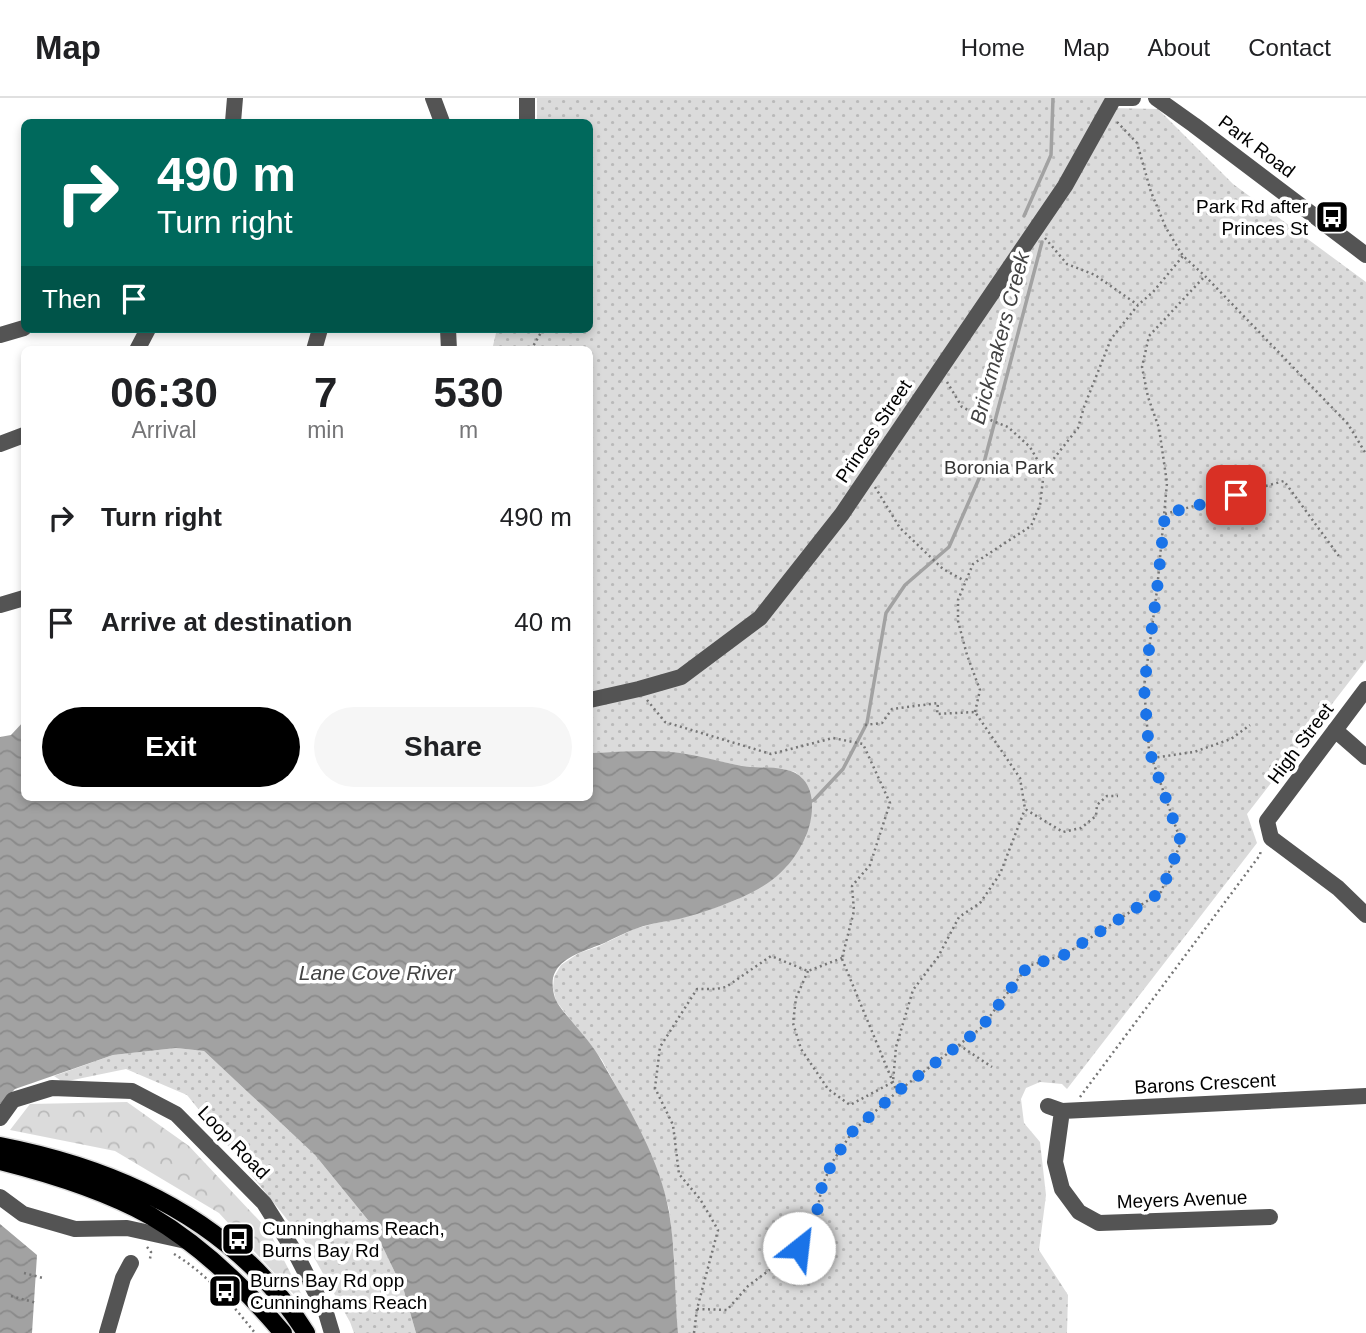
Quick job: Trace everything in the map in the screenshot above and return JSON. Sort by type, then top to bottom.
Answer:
[{"type":"main road","points":[[0,1146],[30,1160],[52,1175],[98,1191],[152,1217],[188,1241],[229,1275],[283,1333]]},
{"type":"main road","points":[[0,1161],[67,1161],[107,1174],[186,1214],[227,1245],[255,1271],[279,1296],[306,1333]]},
{"type":"street","points":[[233,119],[235,98]]},
{"type":"street","points":[[433,98],[441,119]]},
{"type":"street","points":[[527,98],[527,119]]},
{"type":"street","points":[[1121,98],[1133,98]]},
{"type":"street","name":"Park Road","points":[[1156,98],[1366,255]]},
{"type":"street","name":"Princes Street","points":[[593,699],[681,677],[760,618],[842,514],[1065,186],[1111,105]]},
{"type":"street","points":[[0,335],[21,329]]},
{"type":"street","points":[[0,444],[21,436]]},
{"type":"street","points":[[0,605],[21,599]]},
{"type":"street","name":"High Street","points":[[1267,821],[1366,689]]},
{"type":"street","points":[[1335,730],[1366,757]]},
{"type":"street","points":[[1267,821],[1271,838],[1338,888],[1366,915]]},
{"type":"street","name":"Loop Road","points":[[0,1118],[13,1100],[52,1088],[132,1091],[176,1114],[264,1203],[296,1254],[327,1312],[332,1333]]},
{"type":"street","name":"Barons Crescent","points":[[1055,1108],[1366,1096]]},
{"type":"street","name":"Meyers Avenue","points":[[1055,1108],[1055,1162],[1062,1189],[1079,1212],[1098,1223],[1270,1217]]},
{"type":"street","points":[[0,1197],[23,1214],[75,1229],[129,1229],[188,1241]]},
{"type":"street","points":[[107,1333],[123,1278],[131,1263]]},
{"type":"path","points":[[1111,105],[1137,143],[1151,192],[1166,228],[1183,256],[1348,424],[1366,454]]},
{"type":"path","points":[[1037,228],[1067,264],[1095,275],[1138,305]]},
{"type":"path","points":[[893,1082],[896,1047],[913,990],[938,957],[959,917],[980,903],[1000,874],[1025,809],[1020,778],[975,712],[980,690],[958,621],[958,600],[973,564],[1031,526],[1040,505],[1044,471],[1078,428],[1111,340],[1138,305],[1153,292],[1183,256]]},
{"type":"path","points":[[697,1309],[727,1310],[748,1286],[799,1248],[816,1217],[822,1186],[833,1161],[853,1131],[897,1092],[981,1028],[1028,966],[1064,955],[1161,892],[1181,842],[1149,750],[1144,687],[1167,483],[1159,428],[1148,397],[1142,367],[1149,336],[1205,276]]},
{"type":"path","points":[[939,371],[962,407],[1009,427],[1030,447],[1044,471]]},
{"type":"path","points":[[868,475],[900,528],[943,569],[965,581]]},
{"type":"path","points":[[1165,514],[1284,481],[1341,559]]},
{"type":"path","points":[[639,689],[665,722],[771,754],[832,738],[863,744],[890,803],[870,865],[852,886],[854,911],[842,958],[897,1092]]},
{"type":"path","points":[[865,725],[882,723],[892,709],[938,703],[937,714],[975,712]]},
{"type":"path","points":[[1152,758],[1194,752],[1219,744],[1250,725]]},
{"type":"path","points":[[1025,809],[1063,832],[1081,828],[1096,816],[1097,804],[1107,796],[1118,796]]},
{"type":"path","points":[[1055,1108],[1081,1096],[1260,855],[1267,821]]},
{"type":"path","points":[[694,1333],[697,1309],[718,1230],[700,1199],[679,1174],[673,1125],[654,1088],[660,1046],[696,989],[726,986],[771,956],[808,971],[842,958]]},
{"type":"path","points":[[808,971],[796,998],[793,1023],[801,1049],[828,1089],[850,1105],[893,1082]]},
{"type":"path","points":[[959,1045],[992,1068]]},
{"type":"path","points":[[24,1273],[43,1278]]},
{"type":"path","points":[[11,1296],[37,1303]]},
{"type":"green space","name":"Boronia Park","points":[[537,98],[1105,98],[1110,108],[1158,109],[1233,184],[1366,282],[1366,660],[1247,814],[1257,843],[1067,1089],[1062,1084],[1040,1082],[1026,1088],[1021,1099],[1024,1123],[1040,1142],[1046,1195],[1039,1250],[1068,1295],[1067,1333],[678,1333],[669,1209],[660,1178],[633,1118],[602,1060],[556,1001],[554,977],[561,965],[579,953],[634,929],[678,919],[738,899],[786,867],[806,837],[809,792],[802,778],[795,772],[783,769],[742,766],[678,753],[593,753],[593,346],[493,346],[496,333],[593,333],[593,119],[537,119]]},
{"type":"green space","points":[[176,1048],[204,1051],[315,1155],[372,1225],[404,1291],[416,1333],[354,1333],[306,1243],[187,1095],[126,1069],[63,1082],[54,1076],[113,1055]]},
{"type":"green space","points":[[127,1102],[189,1146],[269,1231],[311,1313],[219,1213],[115,1151],[10,1130],[30,1104]]},
{"type":"water","name":"Lane Cove River","points":[[21,724],[21,801],[593,801],[593,753],[635,751],[680,753],[742,766],[783,769],[803,779],[808,786],[812,802],[808,829],[793,859],[772,880],[752,893],[722,905],[684,918],[643,926],[576,954],[559,966],[553,978],[553,991],[557,1002],[602,1061],[634,1119],[659,1174],[671,1227],[678,1333],[416,1333],[404,1291],[372,1225],[315,1155],[204,1051],[176,1048],[113,1055],[15,1089],[0,1104],[0,737],[11,735]]},
{"type":"water","points":[[0,1224],[37,1255],[32,1333],[0,1333]]},
{"type":"waterway","name":"Brickmakers Creek","points":[[1024,216],[1051,155],[1053,98]]},
{"type":"waterway","name":"Brickmakers Creek","points":[[807,803],[814,800],[843,769],[867,723],[886,613],[905,585],[949,547],[981,474],[1042,242]]},
{"type":"place","name":"Park Rd after Princes St","points":[[1332,217]]},
{"type":"place","name":"Cunninghams Reach, Burns Bay Rd","points":[[238,1239]]},
{"type":"place","name":"Burns Bay Rd opp Cunninghams Reach","points":[[225,1291]]},
{"type":"route","points":[[799,1248],[816,1217],[822,1186],[833,1161],[853,1131],[897,1092],[981,1028],[1028,966],[1064,955],[1161,892],[1181,842],[1149,750],[1144,687],[1165,514],[1236,495]]}]
